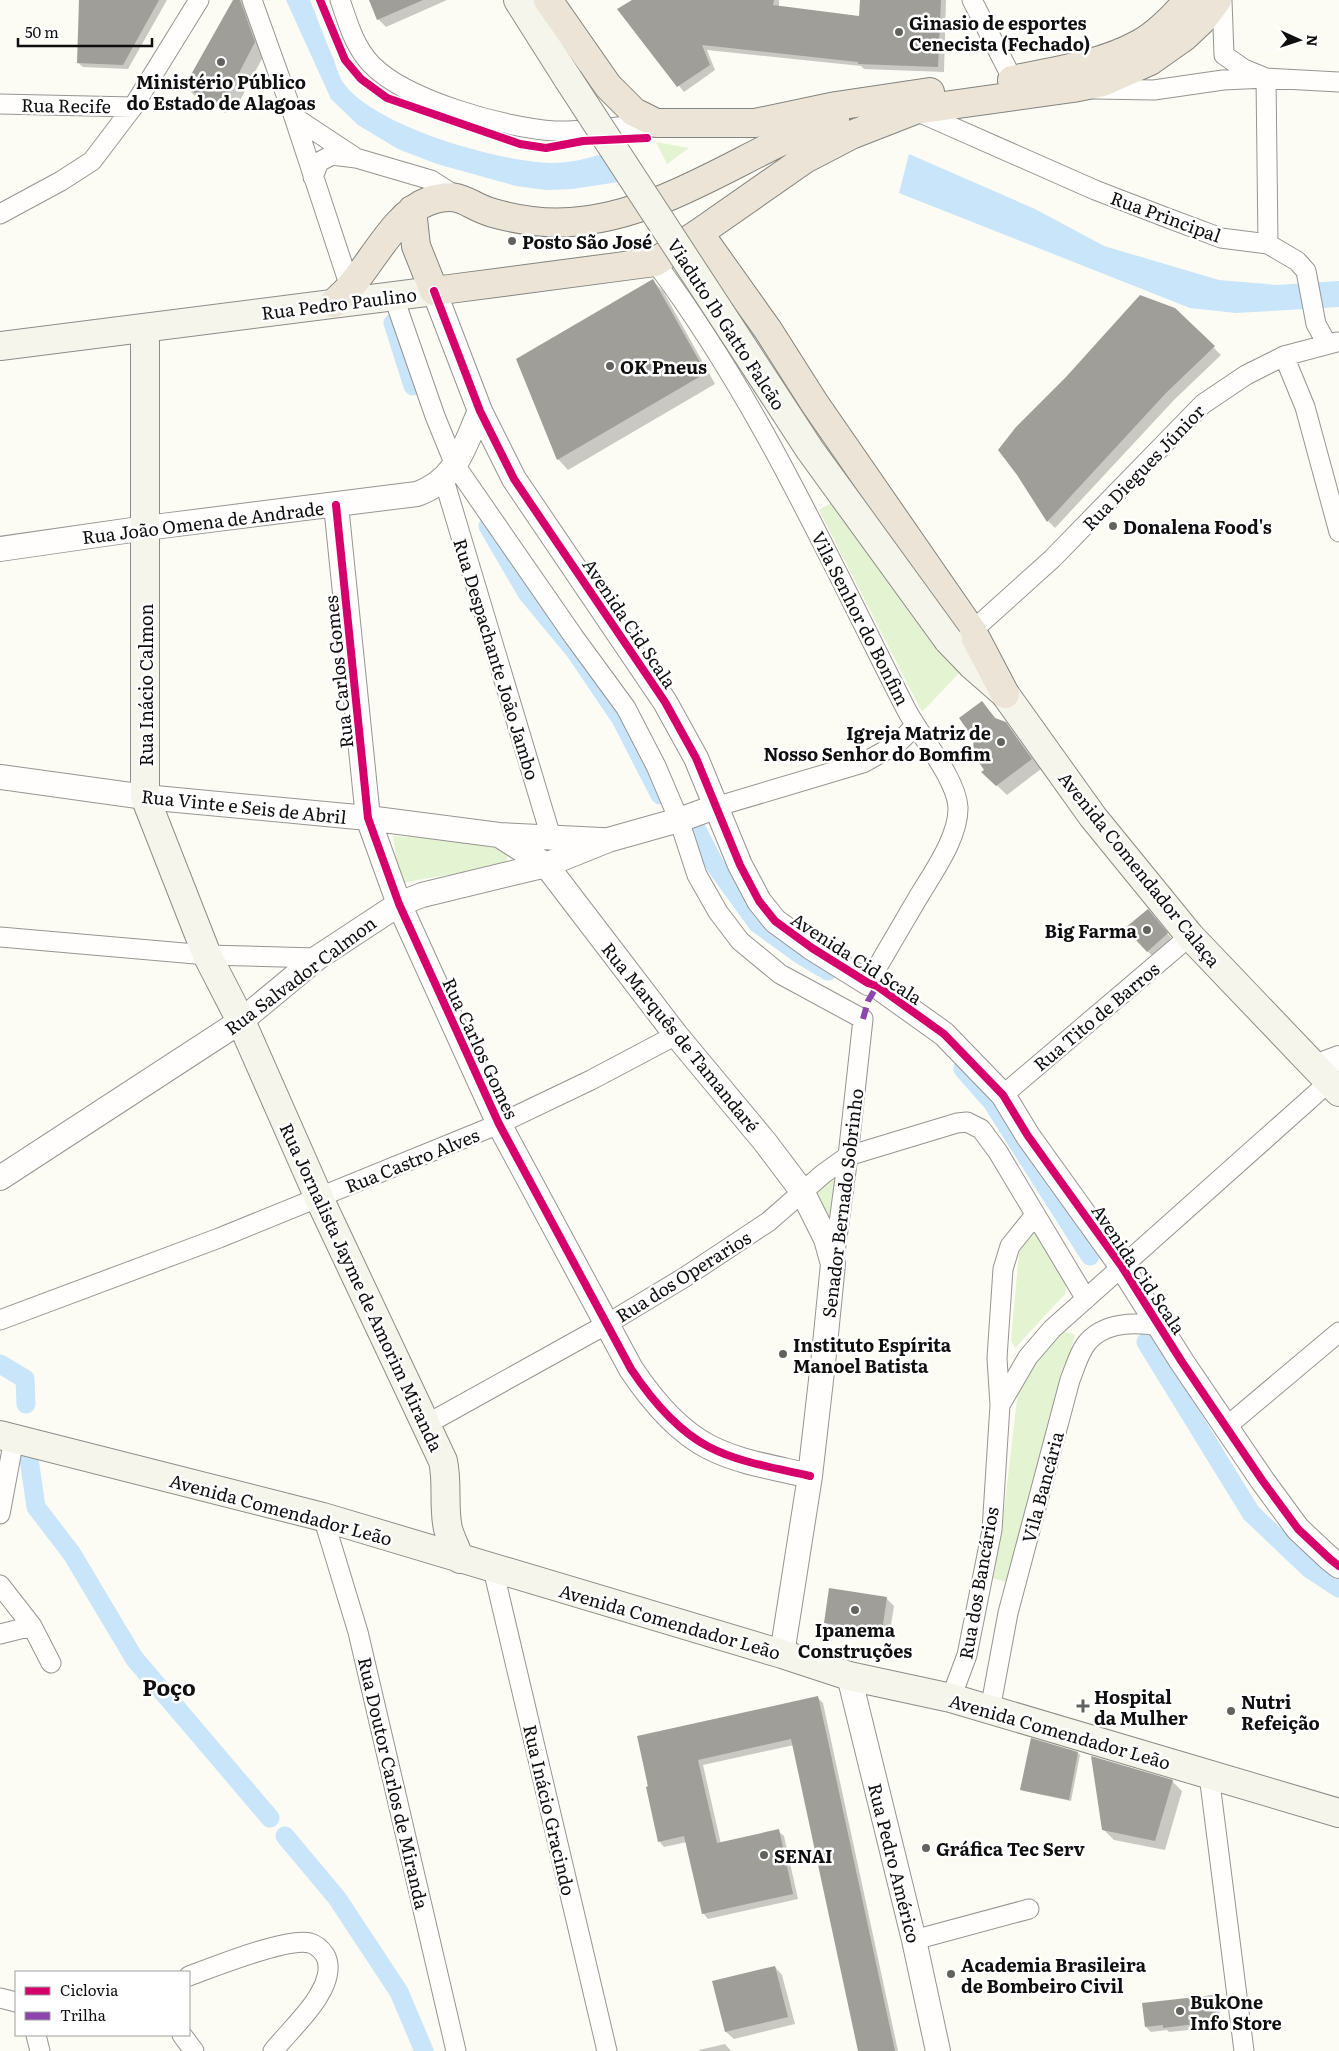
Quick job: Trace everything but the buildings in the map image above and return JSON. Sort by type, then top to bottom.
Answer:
[{"type":"highway","points":[[548,0],[608,86],[634,112],[656,123],[755,123],[862,102],[1013,80],[1095,62],[1140,44],[1177,13],[1188,0]]},
{"type":"highway","name":"Rua Pedro Paulino","points":[[434,291],[655,262],[805,159],[851,135],[915,110],[1073,88],[1103,82],[1150,61],[1202,20],[1217,0]]},
{"type":"highway","points":[[342,295],[382,244],[412,210],[429,201],[456,196],[491,212],[530,222],[572,222],[618,214],[672,196],[778,143],[833,120],[862,102]]},
{"type":"highway","points":[[412,210],[416,246],[434,291]]},
{"type":"highway","points":[[699,233],[768,330],[816,404],[960,636]]},
{"type":"main road","name":"Viaduto Ib Gatto Falcão","points":[[518,0],[810,450],[960,636]]},
{"type":"main road","name":"Rua Pedro Paulino","points":[[0,346],[145,328],[342,295],[394,295],[434,291]]},
{"type":"main road","name":"Rua Inácio Calmon","points":[[145,328],[145,796],[207,955],[241,1021]]},
{"type":"main road","name":"Avenida Comendador Calaça","points":[[960,636],[972,666],[1004,694],[1093,817],[1190,936],[1332,1074]]},
{"type":"main road","name":"Rua Jornalista Jayme de Amorim Miranda","points":[[241,1021],[320,1198],[443,1461],[447,1478],[446,1514],[449,1530],[460,1559]]},
{"type":"main road","name":"Avenida Comendador Leão","points":[[7,1437],[323,1517],[782,1654],[849,1676],[951,1698],[1339,1813]]},
{"type":"street","points":[[0,214],[61,181],[92,161],[133,107],[199,0]]},
{"type":"street","points":[[252,0],[294,117],[313,177],[342,295]]},
{"type":"street","points":[[340,0],[355,43],[372,65],[394,83],[421,96],[478,115],[523,127],[555,131],[656,123]]},
{"type":"street","points":[[972,0],[1013,80]]},
{"type":"street","points":[[1222,0],[1224,55],[1244,69],[1266,78]]},
{"type":"street","points":[[1266,78],[1268,244],[1297,261],[1306,271],[1316,324],[1333,343]]},
{"type":"street","points":[[1073,88],[1154,90],[1223,80],[1266,78],[1339,82]]},
{"type":"street","name":"Rua Recife","points":[[0,104],[133,107]]},
{"type":"street","name":"Rua Principal","points":[[915,110],[1096,190],[1165,217],[1222,238],[1268,244]]},
{"type":"street","points":[[294,117],[356,158]]},
{"type":"street","points":[[313,177],[319,162],[332,155],[356,158],[431,180],[456,196]]},
{"type":"street","name":"Vila Senhor do Bonfim","points":[[655,262],[724,363],[818,532],[915,726],[938,759],[951,784],[958,806],[958,819],[946,847],[868,983]]},
{"type":"street","name":"Avenida Cid Scala","points":[[434,291],[480,411],[514,479],[666,702],[696,758],[740,865],[759,901],[775,921],[812,948],[868,983],[877,986],[944,1034],[1003,1095],[1028,1136],[1122,1267],[1226,1427],[1298,1529],[1339,1566]]},
{"type":"street","points":[[394,295],[435,416],[449,473],[626,708],[656,766],[679,820]]},
{"type":"street","points":[[724,363],[768,330]]},
{"type":"street","name":"Rua Diegues Júnior","points":[[960,636],[1052,560],[1203,404],[1246,375],[1284,356],[1333,343]]},
{"type":"street","points":[[1284,356],[1305,407],[1339,532]]},
{"type":"street","points":[[449,473],[480,411]]},
{"type":"street","name":"Rua João Omena de Andrade","points":[[0,549],[146,528],[417,494],[431,489],[449,473]]},
{"type":"street","name":"Rua Despachante João Jambo","points":[[449,473],[551,837]]},
{"type":"street","name":"Rua Carlos Gomes","points":[[336,505],[368,818],[398,904],[500,1124],[630,1369],[648,1394],[690,1435],[709,1447],[738,1458],[810,1476]]},
{"type":"street","points":[[715,807],[863,763],[897,744],[915,726]]},
{"type":"street","name":"Rua Vinte e Seis de Abril","points":[[0,777],[145,796],[368,818],[499,835],[608,840]]},
{"type":"street","name":"Rua Salvador Calmon","points":[[0,1178],[241,1021],[317,958],[398,904],[422,895],[546,865],[608,840],[679,820],[715,807]]},
{"type":"street","name":"Senador Bernado Sobrinho","points":[[679,820],[697,875],[718,912],[740,940],[780,974],[863,1019],[848,1156],[833,1264],[810,1476],[782,1654]]},
{"type":"street","name":"Rua Marquês de Tamandaré","points":[[499,835],[546,865],[676,1035],[765,1142],[802,1191],[826,1239],[833,1264]]},
{"type":"street","name":"Rua Tito de Barros","points":[[1003,1095],[1190,936]]},
{"type":"street","points":[[0,937],[207,955],[317,958]]},
{"type":"street","name":"Rua Castro Alves","points":[[0,1320],[320,1198],[500,1124],[591,1080],[676,1035]]},
{"type":"street","name":"Rua dos Bancários","points":[[1000,1405],[1028,1357],[1040,1342],[1332,1074]]},
{"type":"street","points":[[802,1191],[848,1156],[957,1123],[967,1122],[981,1129],[998,1152],[1086,1299]]},
{"type":"street","name":"Rua dos Operarios","points":[[427,1424],[607,1324],[685,1277],[768,1222],[802,1191]]},
{"type":"street","name":"Rua dos Bancários","points":[[951,1698],[968,1655],[992,1530],[1000,1405],[997,1358],[1002,1269],[1010,1246],[1035,1215]]},
{"type":"street","name":"Vila Bancária","points":[[990,1710],[1008,1612],[1070,1380],[1078,1357],[1087,1343],[1102,1332],[1116,1326],[1128,1323],[1141,1323],[1159,1326]]},
{"type":"street","points":[[1226,1427],[1339,1332]]},
{"type":"street","points":[[0,1514],[7,1437]]},
{"type":"street","name":"Rua Doutor Carlos de Miranda","points":[[323,1517],[358,1632],[456,2051]]},
{"type":"street","name":"Rua Inácio Gracindo","points":[[493,1569],[607,2051]]},
{"type":"street","points":[[0,1585],[32,1626],[51,1663]]},
{"type":"street","points":[[977,1606],[1008,1612]]},
{"type":"street","points":[[0,1634],[32,1626]]},
{"type":"street","name":"Rua Pedro Américo","points":[[849,1676],[914,1940],[938,2051]]},
{"type":"street","points":[[1209,1775],[1244,2051]]},
{"type":"street","points":[[914,1940],[1029,1908]]},
{"type":"street","points":[[190,1976],[270,1948],[310,1942],[319,1946],[326,1957],[328,1967],[326,1980],[319,1996],[273,2051]]},
{"type":"street","points":[[0,1998],[15,2002]]},
{"type":"street","points":[[36,2036],[40,2051]]},
{"type":"street","points":[[183,2036],[194,2051]]},
{"type":"green space","points":[[656,142],[689,148],[667,164]]},
{"type":"green space","points":[[831,503],[864,538],[963,669],[922,712],[819,510]]},
{"type":"green space","points":[[393,836],[496,843],[508,851],[506,865],[400,883]]},
{"type":"green space","points":[[836,1172],[831,1224],[813,1188]]},
{"type":"green space","points":[[1040,1229],[1067,1281],[1065,1294],[1015,1348],[1011,1340],[1020,1242],[1029,1230]]},
{"type":"green space","points":[[1059,1330],[1075,1335],[1007,1582],[992,1578],[1004,1511],[1018,1391],[1037,1349]]},
{"type":"water","points":[[286,0],[310,0],[342,81],[357,97],[380,113],[438,138],[501,156],[529,161],[565,162],[586,159],[606,152],[625,181],[572,189],[546,190],[516,186],[437,164],[398,149],[358,125],[331,99]]},
{"type":"water","points":[[909,154],[1035,209],[1104,246],[1219,280],[1277,285],[1339,281],[1339,307],[1236,313],[1190,308],[899,193]]},
{"type":"waterway","points":[[393,323],[413,386]]},
{"type":"waterway","points":[[488,526],[527,593],[575,651],[621,719],[660,795]]},
{"type":"waterway","points":[[695,826],[715,865],[757,923],[801,955],[828,971]]},
{"type":"waterway","points":[[963,1069],[992,1102],[1090,1256]]},
{"type":"waterway","points":[[1146,1342],[1251,1513],[1310,1569],[1339,1588]]},
{"type":"waterway","points":[[0,1364],[25,1379],[26,1404]]},
{"type":"waterway","points":[[29,1459],[36,1507],[72,1554],[134,1658],[270,1818]]},
{"type":"waterway","points":[[285,1836],[337,1898],[399,1992],[424,2051]]},
{"type":"marked path","points":[[863,1019],[868,1001],[877,986]]},
{"type":"cycle path","points":[[320,0],[345,60],[361,79],[387,98],[520,144],[546,148],[583,141],[647,138]]},
{"type":"cycle path","points":[[434,291],[480,411],[514,479],[665,702],[696,758],[740,865],[759,901],[775,921],[812,948],[868,983],[877,986],[944,1034],[1003,1095],[1028,1136],[1122,1267],[1182,1362],[1262,1480],[1298,1529],[1339,1566]]},
{"type":"cycle path","points":[[336,505],[368,818],[399,904],[499,1124],[631,1369],[665,1413],[697,1440],[721,1453],[772,1468],[810,1476]]},
{"type":"place","name":"Ginasio de esportes Cenecista (Fechado)","points":[[899,32]]},
{"type":"place","name":"Ministério Público do Estado de Alagoas","points":[[221,62]]},
{"type":"place","name":"Posto São José","points":[[512,241]]},
{"type":"place","name":"OK Pneus","points":[[610,366]]},
{"type":"place","name":"Donalena Food's","points":[[1113,526]]},
{"type":"place","name":"Igreja Matriz de Nosso Senhor do Bomfim","points":[[1001,742]]},
{"type":"place","name":"Big Farma","points":[[1147,930]]},
{"type":"place","name":"Instituto Espírita Manoel Batista","points":[[783,1354]]},
{"type":"place","name":"Ipanema Construções","points":[[855,1610]]},
{"type":"place","name":"Hospital da Mulher","points":[[1083,1706]]},
{"type":"place","name":"Nutri Refeição","points":[[1231,1711]]},
{"type":"place","name":"Gráfica Tec Serv","points":[[926,1848]]},
{"type":"place","name":"SENAI","points":[[764,1855]]},
{"type":"place","name":"Academia Brasileira de Bombeiro Civil","points":[[951,1974]]},
{"type":"place","name":"BukOne Info Store","points":[[1180,2011]]},
{"type":"district","name":"Poço","points":[[169,1686]]}]
